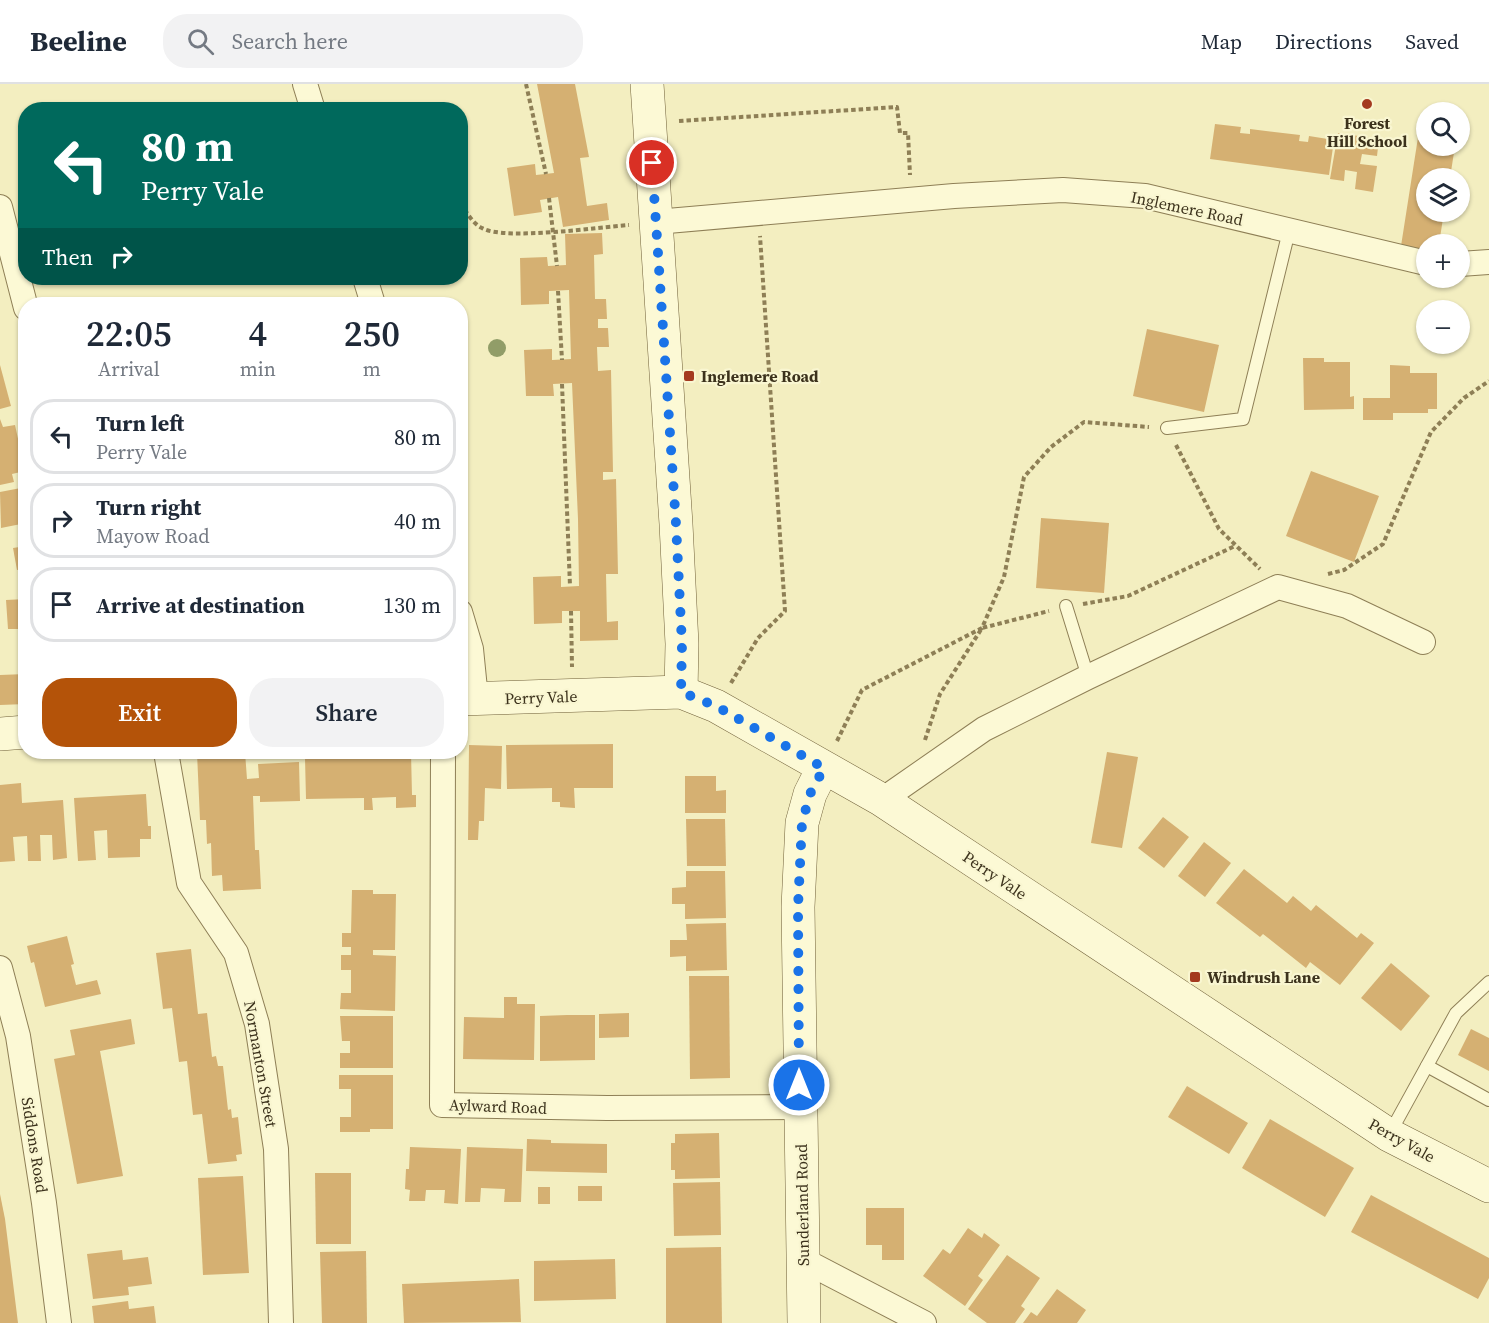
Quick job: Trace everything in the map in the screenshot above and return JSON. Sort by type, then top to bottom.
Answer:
[{"type":"main road","points":[[647,84],[677,546],[682,644],[681,692]]},
{"type":"main road","name":"Perry Vale","points":[[468,699],[681,692],[716,706],[882,800],[1389,1135],[1489,1186]]},
{"type":"main road","points":[[0,734],[18,733]]},
{"type":"main road","name":"Sunderland Road","points":[[804,1323],[798,907],[802,823],[810,794],[824,768]]},
{"type":"street","points":[[305,84],[311,102]]},
{"type":"street","name":"Inglemere Road","points":[[656,222],[911,200],[1063,190],[1145,196],[1416,261]]},
{"type":"street","points":[[0,207],[18,277]]},
{"type":"street","points":[[1470,263],[1489,262]]},
{"type":"street","points":[[882,800],[984,729],[1278,587],[1347,606],[1423,642]]},
{"type":"street","points":[[468,639],[471,649],[468,699]]},
{"type":"street","name":"Normanton Street","points":[[167,759],[189,883],[236,953],[257,1024],[276,1149],[280,1323]]},
{"type":"street","name":"Aylward Road","points":[[443,759],[442,1105],[607,1108],[800,1107]]},
{"type":"street","name":"Siddons Road","points":[[0,968],[18,1036],[44,1203],[59,1323]]},
{"type":"street","points":[[803,1260],[924,1323]]},
{"type":"lane","points":[[1167,428],[1243,419],[1288,231]]},
{"type":"lane","points":[[1066,606],[1088,677]]},
{"type":"lane","points":[[1389,1135],[1456,1013],[1489,982]]},
{"type":"lane","points":[[1427,1066],[1489,1100]]},
{"type":"path","points":[[526,84],[546,174]]},
{"type":"path","points":[[650,123],[897,107],[900,133],[908,133],[911,200]]},
{"type":"path","points":[[549,198],[555,232],[557,266]]},
{"type":"path","points":[[716,706],[758,638],[785,611],[759,213]]},
{"type":"path","points":[[468,214],[480,228],[495,234],[555,232],[656,222]]},
{"type":"path","points":[[558,291],[562,360]]},
{"type":"path","points":[[1322,576],[1344,570],[1383,544],[1431,432],[1464,398],[1489,381]]},
{"type":"path","points":[[562,384],[570,586]]},
{"type":"path","points":[[912,779],[940,694],[982,628],[1004,577],[1024,477],[1051,447],[1084,422],[1167,428],[1219,530],[1278,587]]},
{"type":"path","points":[[824,768],[862,690],[982,628],[1066,606],[1128,596],[1235,546]]},
{"type":"path","points":[[571,611],[572,696]]},
{"type":"building","points":[[537,84],[575,84],[589,157],[580,158],[587,206],[607,203],[609,220],[563,227],[558,197],[540,200],[542,212],[514,216],[507,168],[535,164],[536,175],[554,173]]},
{"type":"building","points":[[1215,124],[1241,127],[1240,133],[1250,134],[1250,129],[1300,135],[1299,141],[1308,142],[1309,136],[1334,140],[1329,175],[1210,159]]},
{"type":"building","points":[[1338,133],[1379,139],[1377,156],[1362,154],[1360,164],[1377,166],[1373,192],[1355,189],[1357,172],[1345,170],[1344,181],[1330,179]]},
{"type":"building","points":[[1416,150],[1416,156],[1453,156],[1452,168],[1416,168],[1416,222],[1442,222],[1441,234],[1416,234],[1416,249],[1401,246]]},
{"type":"building","points":[[602,233],[603,254],[594,255],[595,299],[606,299],[607,319],[598,319],[598,328],[608,328],[609,347],[597,347],[598,371],[611,370],[613,472],[603,472],[603,480],[616,479],[618,574],[606,574],[607,622],[618,621],[618,640],[580,641],[580,611],[562,611],[562,623],[534,624],[533,577],[561,576],[561,587],[579,586],[578,519],[572,383],[553,384],[554,396],[526,396],[524,350],[552,349],[552,360],[571,359],[569,290],[549,291],[549,304],[521,305],[520,258],[547,257],[548,266],[566,265],[565,234]]},
{"type":"building","points":[[1147,329],[1219,345],[1204,412],[1133,396]]},
{"type":"building","points":[[1303,358],[1324,358],[1324,362],[1350,362],[1350,397],[1354,396],[1354,409],[1304,410]]},
{"type":"building","points":[[0,365],[11,406],[0,409]]},
{"type":"building","points":[[1390,365],[1410,366],[1410,373],[1437,373],[1437,409],[1428,409],[1428,413],[1393,413],[1393,420],[1363,420],[1363,398],[1390,398]]},
{"type":"building","points":[[0,419],[3,427],[15,425],[18,439],[18,473],[12,474],[14,482],[0,485]]},
{"type":"building","points":[[1311,471],[1379,496],[1354,562],[1286,536]]},
{"type":"building","points":[[18,489],[18,525],[1,528],[0,492]]},
{"type":"building","points":[[1041,518],[1109,523],[1104,593],[1036,588]]},
{"type":"building","points":[[18,547],[18,570],[17,570],[13,548]]},
{"type":"building","points":[[18,599],[18,629],[8,629],[6,600]]},
{"type":"building","points":[[18,674],[18,704],[0,705],[0,675]]},
{"type":"building","points":[[613,744],[613,788],[574,788],[575,808],[560,807],[560,802],[552,802],[552,788],[507,789],[506,745]]},
{"type":"building","points":[[469,745],[502,746],[501,789],[485,788],[484,821],[479,821],[478,840],[468,840]]},
{"type":"building","points":[[1107,752],[1138,757],[1122,848],[1091,843]]},
{"type":"building","points":[[197,759],[246,759],[247,779],[259,778],[258,764],[299,762],[300,801],[260,802],[260,796],[253,796],[255,850],[259,850],[261,889],[223,891],[222,875],[212,876],[211,843],[207,844],[206,820],[200,820]]},
{"type":"building","points":[[305,759],[411,759],[412,795],[416,795],[416,807],[396,808],[396,797],[372,798],[373,810],[364,810],[364,798],[306,799]]},
{"type":"building","points":[[685,776],[716,776],[716,791],[726,790],[726,813],[685,813]]},
{"type":"building","points":[[21,783],[22,803],[63,800],[67,858],[53,860],[52,835],[40,835],[41,861],[28,861],[27,836],[13,837],[15,861],[0,862],[0,785]]},
{"type":"building","points":[[146,794],[151,839],[140,839],[140,857],[108,858],[107,830],[94,831],[96,860],[78,861],[74,798]]},
{"type":"building","points":[[1163,817],[1189,837],[1164,868],[1138,848]]},
{"type":"building","points":[[686,819],[725,819],[726,866],[687,866]]},
{"type":"building","points":[[1204,842],[1231,863],[1205,897],[1178,876]]},
{"type":"building","points":[[1244,869],[1287,903],[1293,896],[1311,911],[1316,905],[1357,938],[1361,933],[1374,943],[1340,985],[1310,962],[1306,968],[1263,934],[1260,937],[1216,903]]},
{"type":"building","points":[[686,871],[725,871],[726,918],[685,919],[685,904],[672,904],[672,888],[686,887]]},
{"type":"building","points":[[352,890],[373,890],[373,894],[396,894],[395,950],[373,950],[373,955],[396,956],[395,1011],[340,1009],[341,993],[351,993],[351,970],[341,970],[341,955],[351,955],[351,947],[342,947],[342,933],[351,933]]},
{"type":"building","points":[[726,923],[727,970],[686,971],[686,956],[670,957],[670,940],[687,940],[686,924]]},
{"type":"building","points":[[67,936],[74,964],[71,965],[76,985],[97,980],[101,994],[45,1007],[34,962],[31,963],[27,946]]},
{"type":"building","points":[[191,949],[198,1014],[207,1013],[212,1057],[216,1056],[218,1066],[223,1066],[228,1110],[231,1109],[232,1118],[238,1117],[242,1154],[236,1155],[237,1161],[208,1164],[202,1114],[193,1115],[187,1061],[179,1062],[172,1008],[163,1009],[156,953]]},
{"type":"building","points":[[1391,963],[1430,996],[1401,1031],[1361,998]]},
{"type":"building","points":[[689,976],[729,976],[730,1078],[690,1079]]},
{"type":"building","points":[[504,997],[517,997],[517,1004],[535,1004],[534,1060],[463,1059],[464,1017],[504,1018]]},
{"type":"building","points":[[629,1013],[629,1037],[599,1038],[599,1014]]},
{"type":"building","points":[[595,1015],[595,1060],[540,1061],[540,1016]]},
{"type":"building","points":[[340,1016],[393,1016],[393,1068],[340,1068],[340,1053],[350,1053],[350,1041],[342,1041]]},
{"type":"building","points":[[131,1019],[135,1044],[100,1051],[123,1176],[77,1184],[54,1059],[75,1055],[70,1030]]},
{"type":"building","points":[[1471,1029],[1489,1038],[1489,1071],[1458,1055]]},
{"type":"building","points":[[339,1075],[393,1075],[393,1129],[340,1132],[340,1117],[351,1117],[351,1089],[339,1089]]},
{"type":"building","points":[[1187,1086],[1248,1123],[1229,1154],[1168,1117]]},
{"type":"building","points":[[1270,1119],[1354,1168],[1325,1217],[1242,1168]]},
{"type":"building","points":[[719,1133],[720,1178],[675,1179],[675,1170],[671,1170],[671,1143],[675,1143],[675,1134]]},
{"type":"building","points":[[527,1139],[551,1140],[551,1143],[607,1144],[607,1173],[526,1171]]},
{"type":"building","points":[[410,1147],[461,1149],[458,1204],[444,1203],[445,1190],[426,1190],[425,1201],[409,1201],[410,1190],[405,1189]]},
{"type":"building","points":[[467,1147],[523,1149],[521,1202],[504,1202],[505,1189],[481,1188],[480,1202],[465,1202]]},
{"type":"building","points":[[315,1173],[351,1173],[351,1244],[316,1244]]},
{"type":"building","points":[[243,1176],[249,1273],[203,1275],[198,1178]]},
{"type":"building","points":[[720,1182],[721,1235],[674,1236],[673,1183]]},
{"type":"building","points":[[578,1186],[602,1186],[602,1201],[578,1201]]},
{"type":"building","points":[[538,1187],[550,1187],[550,1204],[538,1204]]},
{"type":"building","points":[[0,1194],[5,1219],[18,1323],[0,1323]]},
{"type":"building","points":[[1371,1195],[1489,1258],[1489,1278],[1478,1299],[1351,1232]]},
{"type":"building","points":[[866,1208],[904,1208],[904,1260],[882,1260],[882,1245],[866,1245]]},
{"type":"building","points":[[968,1228],[982,1238],[984,1233],[1000,1245],[978,1276],[983,1280],[965,1306],[923,1276],[943,1249],[950,1254]]},
{"type":"building","points":[[721,1247],[722,1323],[666,1323],[666,1248]]},
{"type":"building","points":[[122,1250],[123,1260],[148,1257],[152,1284],[128,1287],[129,1295],[93,1299],[87,1254]]},
{"type":"building","points":[[366,1251],[367,1323],[322,1323],[320,1252]]},
{"type":"building","points":[[1007,1255],[1040,1278],[1021,1306],[1025,1309],[1015,1323],[987,1323],[968,1309]]},
{"type":"building","points":[[615,1259],[616,1299],[534,1301],[534,1261]]},
{"type":"building","points":[[519,1279],[521,1322],[404,1323],[402,1284]]},
{"type":"building","points":[[1057,1289],[1086,1310],[1077,1323],[1023,1323],[1031,1312],[1037,1316]]},
{"type":"building","points":[[128,1301],[129,1309],[154,1306],[156,1323],[94,1323],[92,1306]]},
{"type":"place","name":"Forest Hill School","points":[[1367,104]]},
{"type":"place","name":"Inglemere Road","points":[[689,376]]},
{"type":"place","name":"Windrush Lane","points":[[1195,977]]},
{"type":"route","points":[[652,163],[676,524],[682,644],[681,692],[716,706],[824,768],[810,794],[802,823],[798,907],[799,1085]]}]
